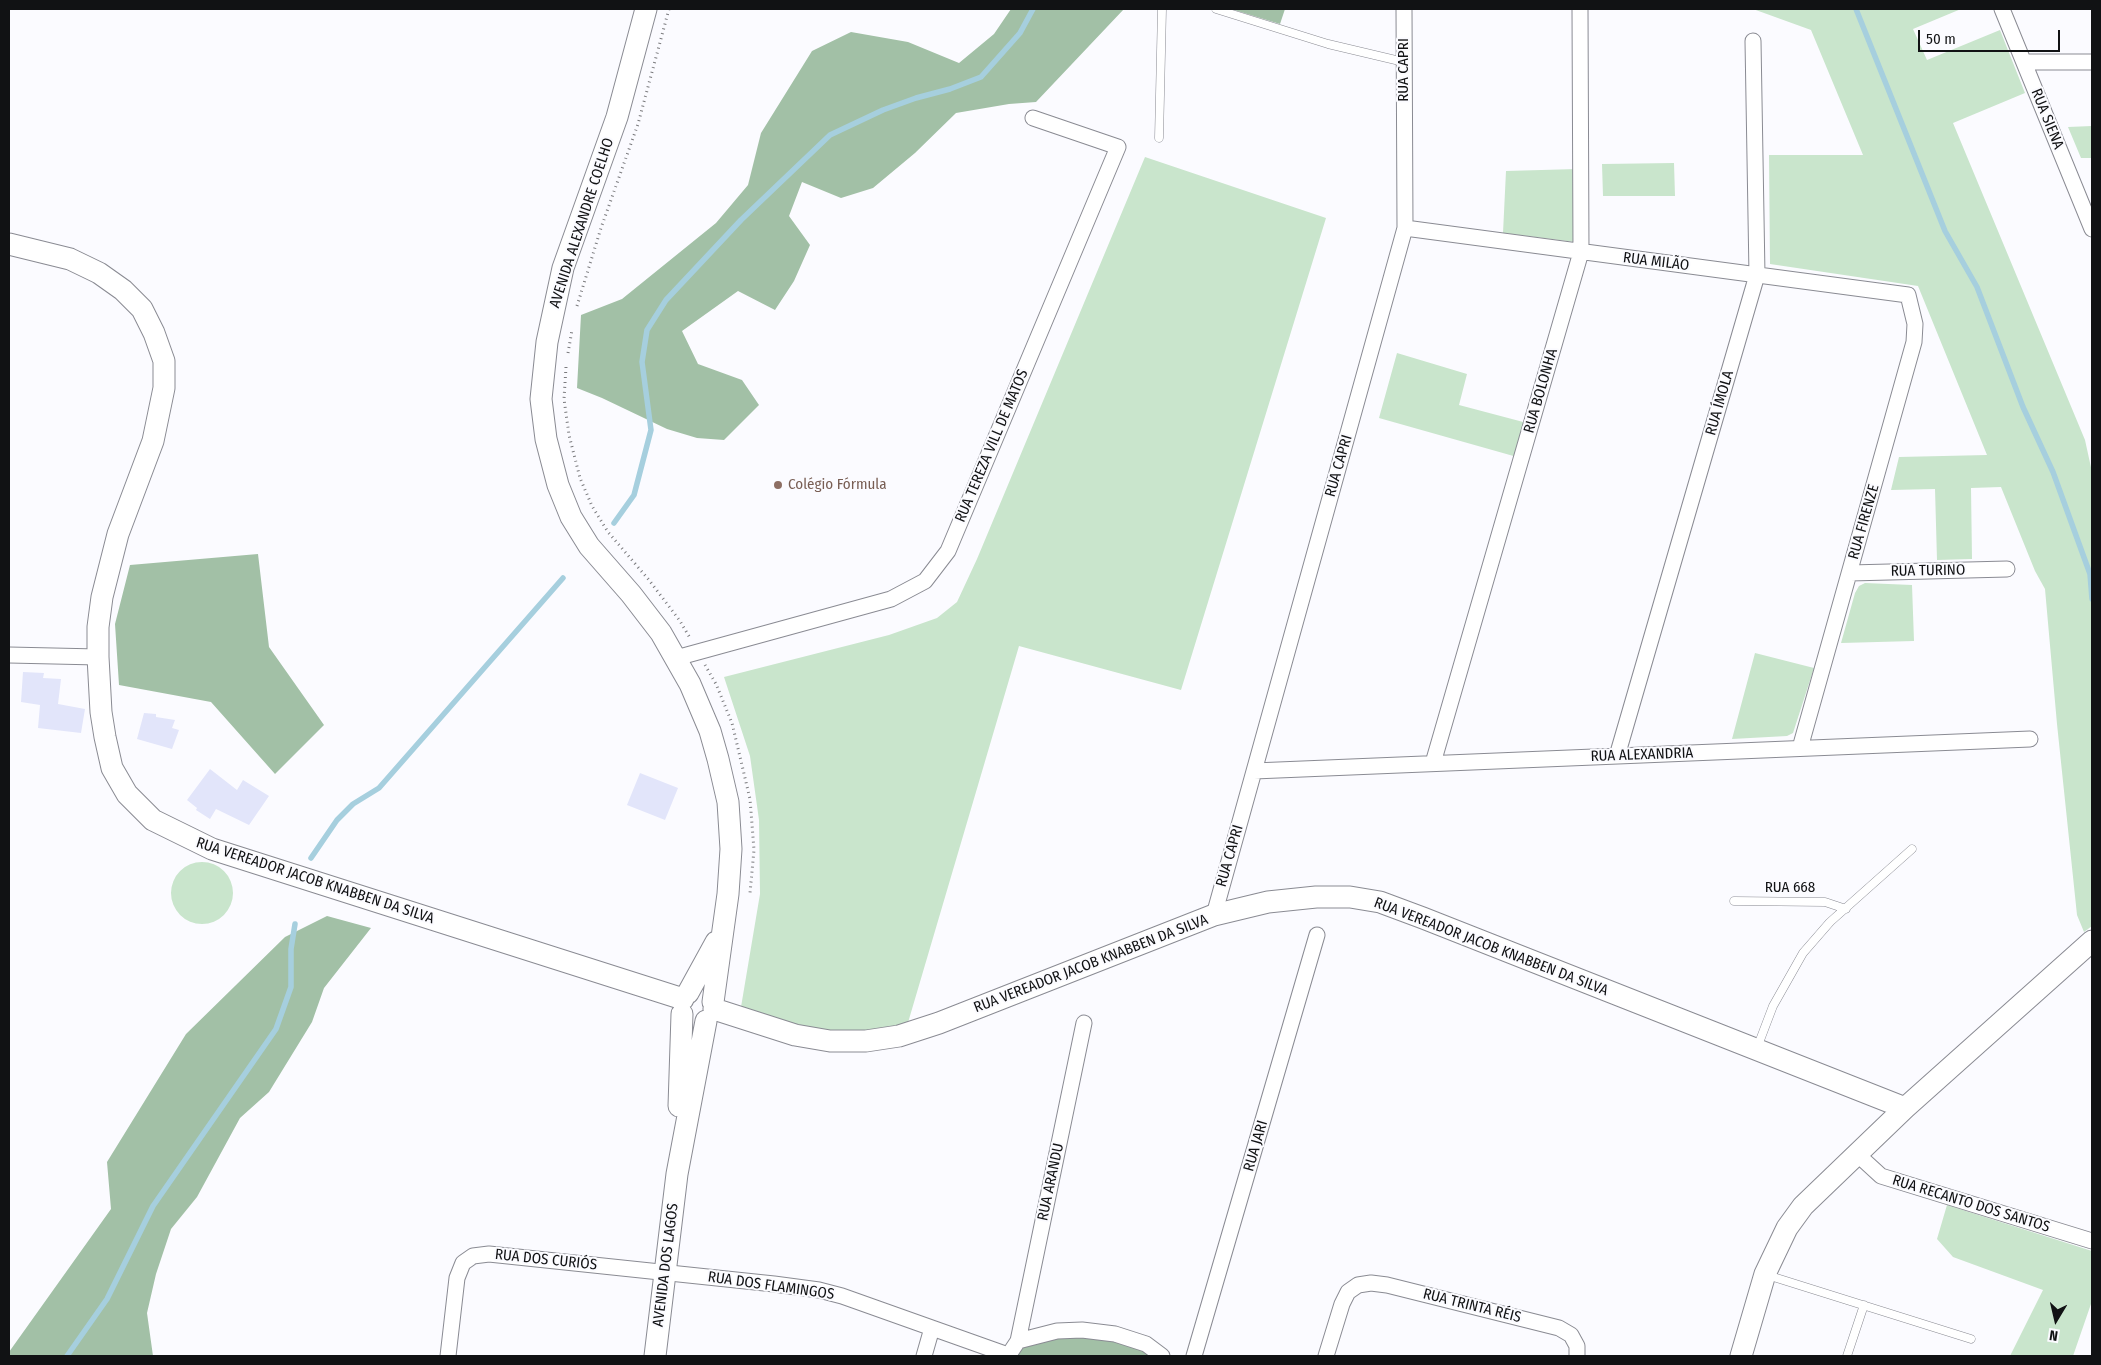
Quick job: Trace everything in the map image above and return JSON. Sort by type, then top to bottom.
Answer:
[{"type":"main road","name":"AVENIDA ALEXANDRE COELHO","points":[[646,9],[617,117],[563,268],[547,342],[542,400],[546,439],[558,485],[571,516],[589,546],[631,594],[661,634],[690,684],[710,730],[728,802],[731,849],[728,894],[711,1011]]},
{"type":"main road","name":"RUA VEREADOR JACOB KNABBEN DA SILVA","points":[[9,244],[70,260],[99,273],[123,290],[142,309],[154,333],[164,361],[164,388],[153,441],[118,534],[105,581],[98,627],[101,712],[112,768],[127,794],[153,820],[212,849],[685,1002]]},
{"type":"main road","name":"RUA VEREADOR JACOB KNABBEN DA SILVA","points":[[711,1011],[795,1035],[830,1041],[866,1041],[899,1036],[939,1023],[1214,915],[1268,902],[1316,897],[1350,898],[1380,902],[1905,1108]]},
{"type":"main road","name":"AVENIDA ALEXANDRE COELHO","points":[[685,1002],[723,931]]},
{"type":"main road","points":[[1741,1356],[1765,1274],[1787,1228],[1803,1206],[1905,1108],[2092,941]]},
{"type":"main road","points":[[698,990],[711,998],[711,1011],[695,1023],[685,1018],[685,1002],[698,990]]},
{"type":"main road","name":"AVENIDA DOS LAGOS","points":[[655,1356],[677,1174],[685,1002]]},
{"type":"main road","name":"AVENIDA DOS LAGOS","points":[[677,1174],[711,1011]]},
{"type":"street","name":"RUA CAPRI","points":[[1214,915],[1405,228],[1404,9]]},
{"type":"street","name":"RUA BOLONHA","points":[[1433,763],[1581,252],[1580,9]]},
{"type":"street","name":"RUA SIENA","points":[[2002,9],[2092,228]]},
{"type":"street","name":"RUA ÍMOLA","points":[[1617,756],[1757,275],[1753,41]]},
{"type":"street","points":[[2024,62],[2092,62]]},
{"type":"street","name":"RUA TEREZA VILL DE MATOS","points":[[676,658],[891,600],[925,581],[948,551],[1118,147],[1033,118]]},
{"type":"street","name":"RUA MILÃO","points":[[1405,228],[1908,295]]},
{"type":"street","name":"RUA FIRENZE","points":[[1800,748],[1914,342],[1914,324],[1908,295]]},
{"type":"street","name":"RUA TURINO","points":[[1850,573],[2007,569]]},
{"type":"street","points":[[9,655],[98,657]]},
{"type":"street","name":"RUA ALEXANDRIA","points":[[1254,771],[2030,739]]},
{"type":"street","name":"RUA JARI","points":[[1194,1356],[1317,935]]},
{"type":"street","name":"RUA ARANDU","points":[[1018,1341],[1084,1023]]},
{"type":"street","name":"RUA RECANTO DOS SANTOS","points":[[1856,1154],[1881,1176],[2092,1241]]},
{"type":"street","name":"RUA DOS CURIÓS","points":[[448,1356],[457,1278],[463,1263],[473,1256],[489,1254],[510,1255],[666,1272]]},
{"type":"street","name":"RUA DOS FLAMINGOS","points":[[666,1272],[818,1290],[842,1296],[1008,1356]]},
{"type":"street","name":"RUA TRINTA RÉIS","points":[[1326,1356],[1342,1304],[1348,1292],[1358,1284],[1371,1283],[1387,1284],[1559,1328],[1571,1335],[1577,1351]]},
{"type":"street","points":[[924,1356],[932,1328]]},
{"type":"street","points":[[1008,1356],[1018,1341],[1057,1331],[1082,1330],[1115,1334],[1146,1344],[1162,1356]]},
{"type":"lane","points":[[1160,138],[1162,9]]},
{"type":"lane","points":[[1216,9],[1328,44],[1404,62]]},
{"type":"lane","points":[[1757,1050],[1773,1006],[1803,953],[1830,922],[1912,849]]},
{"type":"lane","name":"RUA 668","points":[[1734,901],[1825,902],[1846,908]]},
{"type":"lane","points":[[1765,1274],[1971,1339]]},
{"type":"lane","points":[[1848,1356],[1864,1305]]},
{"type":"path","points":[[577,308],[601,228],[638,124],[669,9]]},
{"type":"path","points":[[567,357],[573,324]]},
{"type":"path","points":[[566,365],[564,399],[569,435],[580,478],[592,506],[608,532],[649,580],[680,621],[716,684],[732,723],[750,799],[754,850],[749,896]]},
{"type":"green space","points":[[1011,9],[1124,9],[1036,102],[1009,104],[956,113],[915,153],[873,188],[841,198],[802,182],[789,216],[810,245],[794,281],[775,310],[738,291],[682,331],[698,364],[742,380],[759,405],[724,440],[697,438],[667,429],[577,388],[581,315],[622,299],[716,223],[748,185],[761,133],[812,51],[851,32],[908,42],[959,63],[994,34]]},
{"type":"green space","points":[[1231,9],[1285,9],[1280,24]]},
{"type":"green space","points":[[1753,9],[1961,9],[1913,29],[1927,60],[2000,30],[2025,93],[1953,123],[2085,440],[2092,472],[2092,926],[2084,932],[2077,915],[2045,589],[2035,571],[2001,487],[1971,488],[1972,559],[1937,560],[1935,489],[1891,490],[1899,457],[1987,455],[1918,286],[1770,264],[1769,155],[1863,155],[1811,30]]},
{"type":"green space","points":[[2092,126],[2092,158],[2081,158],[2068,127]]},
{"type":"green space","points":[[1145,157],[1326,218],[1181,690],[1019,646],[907,1026],[865,1034],[797,1028],[741,1007],[760,894],[759,820],[750,756],[724,677],[889,635],[937,618],[957,602],[977,559]]},
{"type":"green space","points":[[1674,163],[1675,196],[1603,196],[1602,164]]},
{"type":"green space","points":[[1577,169],[1575,242],[1503,233],[1506,171]]},
{"type":"green space","points":[[1397,353],[1467,374],[1459,405],[1527,423],[1517,457],[1379,418]]},
{"type":"green space","points":[[258,554],[269,647],[324,725],[275,774],[211,702],[119,685],[115,624],[130,565]]},
{"type":"green space","points":[[1865,583],[1912,585],[1914,641],[1841,643],[1855,593],[1859,586]]},
{"type":"green space","points":[[1755,653],[1814,668],[1793,733],[1787,736],[1732,739]]},
{"type":"green space","points":[[202,862],[214,865],[224,871],[230,881],[233,893],[230,905],[224,915],[214,921],[202,924],[190,921],[180,915],[174,905],[171,893],[174,881],[180,871],[190,865]]},
{"type":"green space","points":[[327,916],[371,928],[324,988],[312,1022],[269,1092],[240,1118],[197,1197],[171,1229],[156,1274],[147,1313],[153,1356],[9,1356],[9,1352],[111,1209],[107,1162],[186,1034],[285,937]]},
{"type":"green space","points":[[1947,1205],[2092,1251],[2092,1301],[2073,1356],[2010,1356],[2043,1290],[1953,1257],[1937,1239]]},
{"type":"green space","points":[[1082,1337],[1114,1341],[1142,1350],[1151,1356],[1016,1356],[1022,1347],[1058,1338]]},
{"type":"building","points":[[23,672],[44,673],[43,678],[61,679],[58,704],[85,709],[81,733],[38,728],[40,705],[21,702]]},
{"type":"building","points":[[144,713],[156,714],[156,717],[175,720],[172,728],[179,730],[172,749],[137,739]]},
{"type":"building","points":[[210,769],[237,790],[243,780],[269,796],[249,825],[216,809],[210,819],[196,810],[197,808],[187,800]]},
{"type":"building","points":[[640,773],[678,788],[665,820],[627,805]]},
{"type":"waterway","points":[[614,523],[634,495],[651,430],[642,362],[647,330],[666,300],[741,220],[830,135],[883,110],[981,77],[1020,33],[1033,9]]},
{"type":"waterway","points":[[1856,9],[1945,231],[1977,287],[2023,407],[2053,472],[2090,574],[2092,599]]},
{"type":"waterway","points":[[311,858],[337,820],[353,804],[379,788],[563,578]]},
{"type":"waterway","points":[[67,1356],[107,1299],[153,1206],[276,1029],[291,987],[291,949],[295,924]]},
{"type":"place","name":"Colégio Fórmula","points":[[778,485]]}]
